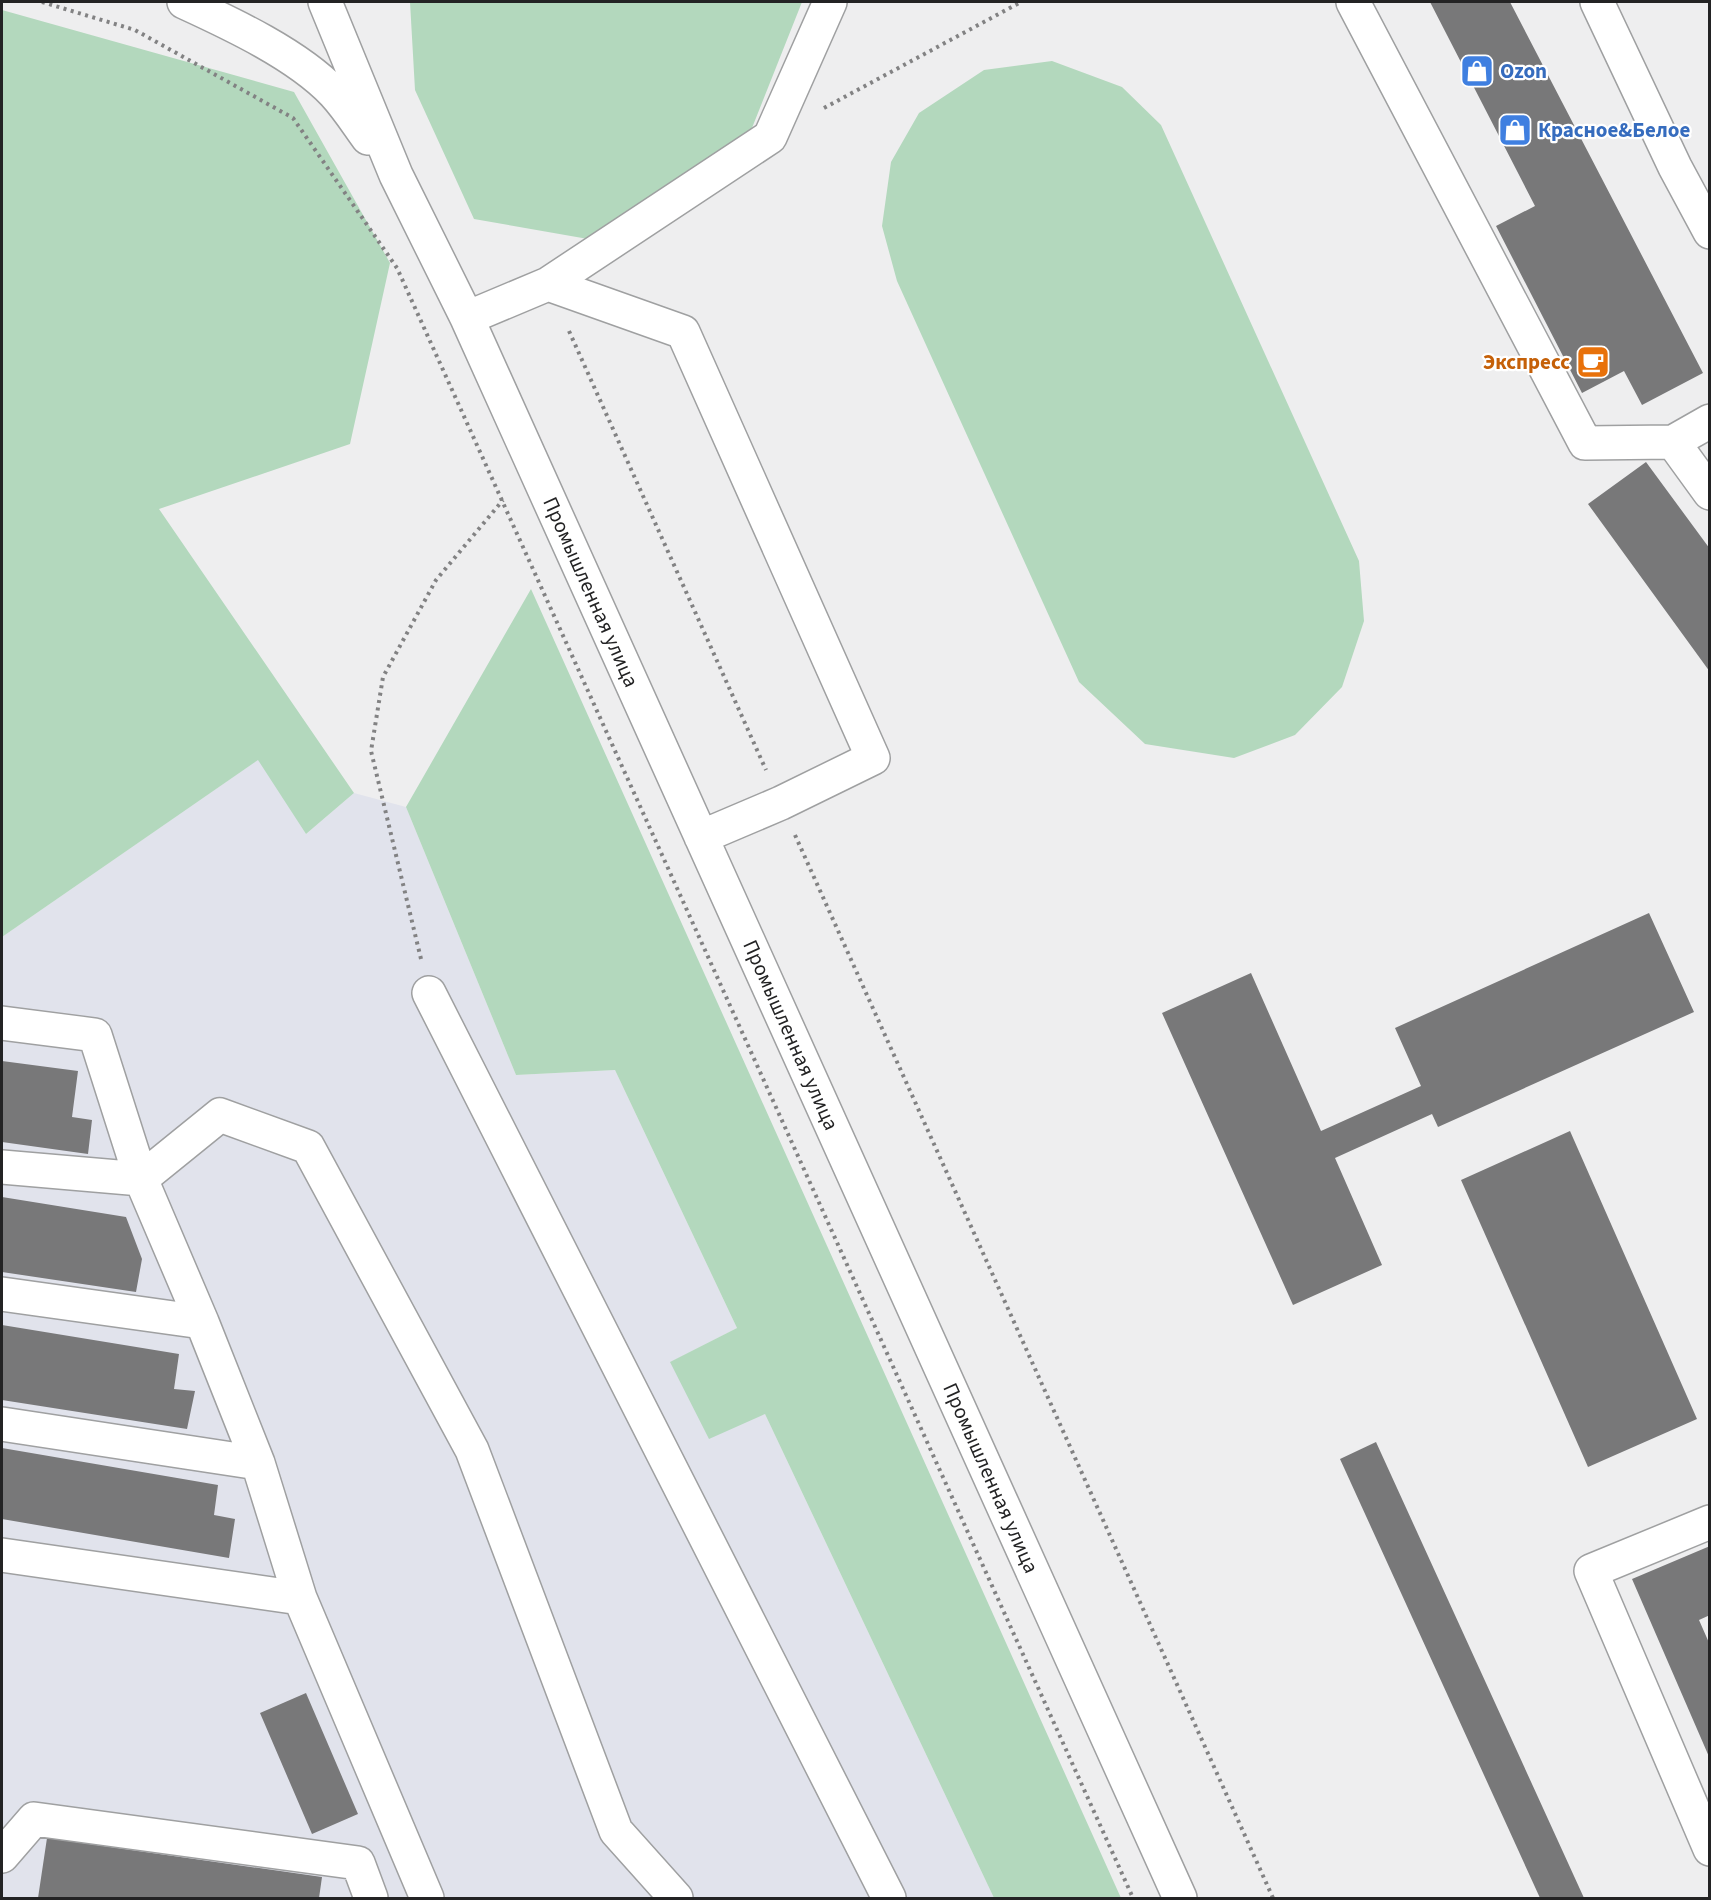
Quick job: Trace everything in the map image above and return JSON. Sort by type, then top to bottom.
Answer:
[{"type":"street","name":"Промышленная улица","points":[[184,2],[239,27],[304,68],[334,93],[396,175]]},
{"type":"street","name":"Промышленная улица","points":[[325,2],[396,175],[467,318],[1180,1899]]},
{"type":"street","points":[[467,318],[548,284],[770,137],[830,2]]},
{"type":"street","points":[[1353,2],[1585,443],[1673,442],[1710,421]]},
{"type":"street","points":[[1597,2],[1675,167],[1710,232]]},
{"type":"street","points":[[548,284],[683,332],[873,758],[781,803],[701,837]]},
{"type":"street","points":[[1673,442],[1710,494]]},
{"type":"street","points":[[429,993],[889,1899]]},
{"type":"street","points":[[2,1023],[95,1035],[141,1179],[202,1322],[258,1463],[300,1598],[427,1899]]},
{"type":"street","points":[[2,1167],[141,1179],[220,1115],[308,1147],[472,1450],[616,1831],[676,1899]]},
{"type":"street","points":[[2,1294],[202,1322]]},
{"type":"street","points":[[2,1424],[258,1463]]},
{"type":"street","points":[[1710,1522],[1591,1571],[1710,1849]]},
{"type":"street","points":[[2,1555],[300,1598]]},
{"type":"street","points":[[2,1856],[34,1819],[358,1863],[371,1899]]},
{"type":"path","points":[[42,2],[135,30],[293,118],[398,268],[1133,1899]]},
{"type":"path","points":[[822,109],[1021,2]]},
{"type":"path","points":[[548,284],[1273,1899]]},
{"type":"path","points":[[429,993],[372,752],[383,677],[436,580],[503,500]]},
{"type":"shaded area","points":[[259,759],[306,834],[354,793],[406,807],[516,1075],[615,1070],[737,1328],[671,1362],[765,1414],[994,1898],[2,1898],[2,937]]},
{"type":"green space","points":[[410,2],[802,2],[750,133],[588,239],[474,219],[415,90]]},
{"type":"green space","points":[[2,10],[294,92],[390,263],[350,444],[159,509],[354,793],[306,834],[258,760],[2,937]]},
{"type":"green space","points":[[1052,61],[1122,87],[1161,125],[1359,561],[1364,621],[1342,687],[1295,735],[1234,758],[1145,744],[1079,682],[897,281],[882,226],[891,162],[919,113],[984,70]]},
{"type":"green space","points":[[531,589],[1121,1898],[994,1898],[765,1414],[709,1439],[670,1362],[737,1328],[615,1070],[516,1075],[406,807]]},
{"type":"building","points":[[1430,2],[1510,2],[1703,373],[1642,405],[1624,371],[1582,393],[1496,226],[1535,206]]},
{"type":"building","points":[[1646,462],[1710,549],[1710,672],[1588,504]]},
{"type":"building","points":[[1649,913],[1694,1012],[1438,1127],[1432,1114],[1335,1158],[1382,1265],[1293,1305],[1162,1013],[1251,973],[1321,1131],[1421,1086],[1395,1028]]},
{"type":"building","points":[[2,1061],[78,1071],[72,1117],[92,1120],[88,1154],[2,1142]]},
{"type":"building","points":[[1570,1131],[1697,1419],[1588,1467],[1461,1180]]},
{"type":"building","points":[[2,1197],[126,1217],[142,1259],[136,1292],[2,1272]]},
{"type":"building","points":[[2,1325],[179,1354],[174,1389],[195,1391],[187,1429],[2,1400]]},
{"type":"building","points":[[1376,1442],[1584,1898],[1540,1898],[1340,1459]]},
{"type":"building","points":[[2,1448],[218,1485],[214,1515],[235,1519],[229,1558],[2,1519]]},
{"type":"building","points":[[1710,1546],[1710,1615],[1699,1620],[1710,1645],[1710,1759],[1632,1579]]},
{"type":"building","points":[[306,1693],[358,1814],[312,1834],[260,1713]]},
{"type":"building","points":[[47,1838],[322,1877],[319,1898],[38,1898]]},
{"type":"place","name":"Ozon","points":[[1477,71]]},
{"type":"place","name":"Красное&Белое","points":[[1515,130]]},
{"type":"place","name":"Экспресс","points":[[1593,362]]}]
